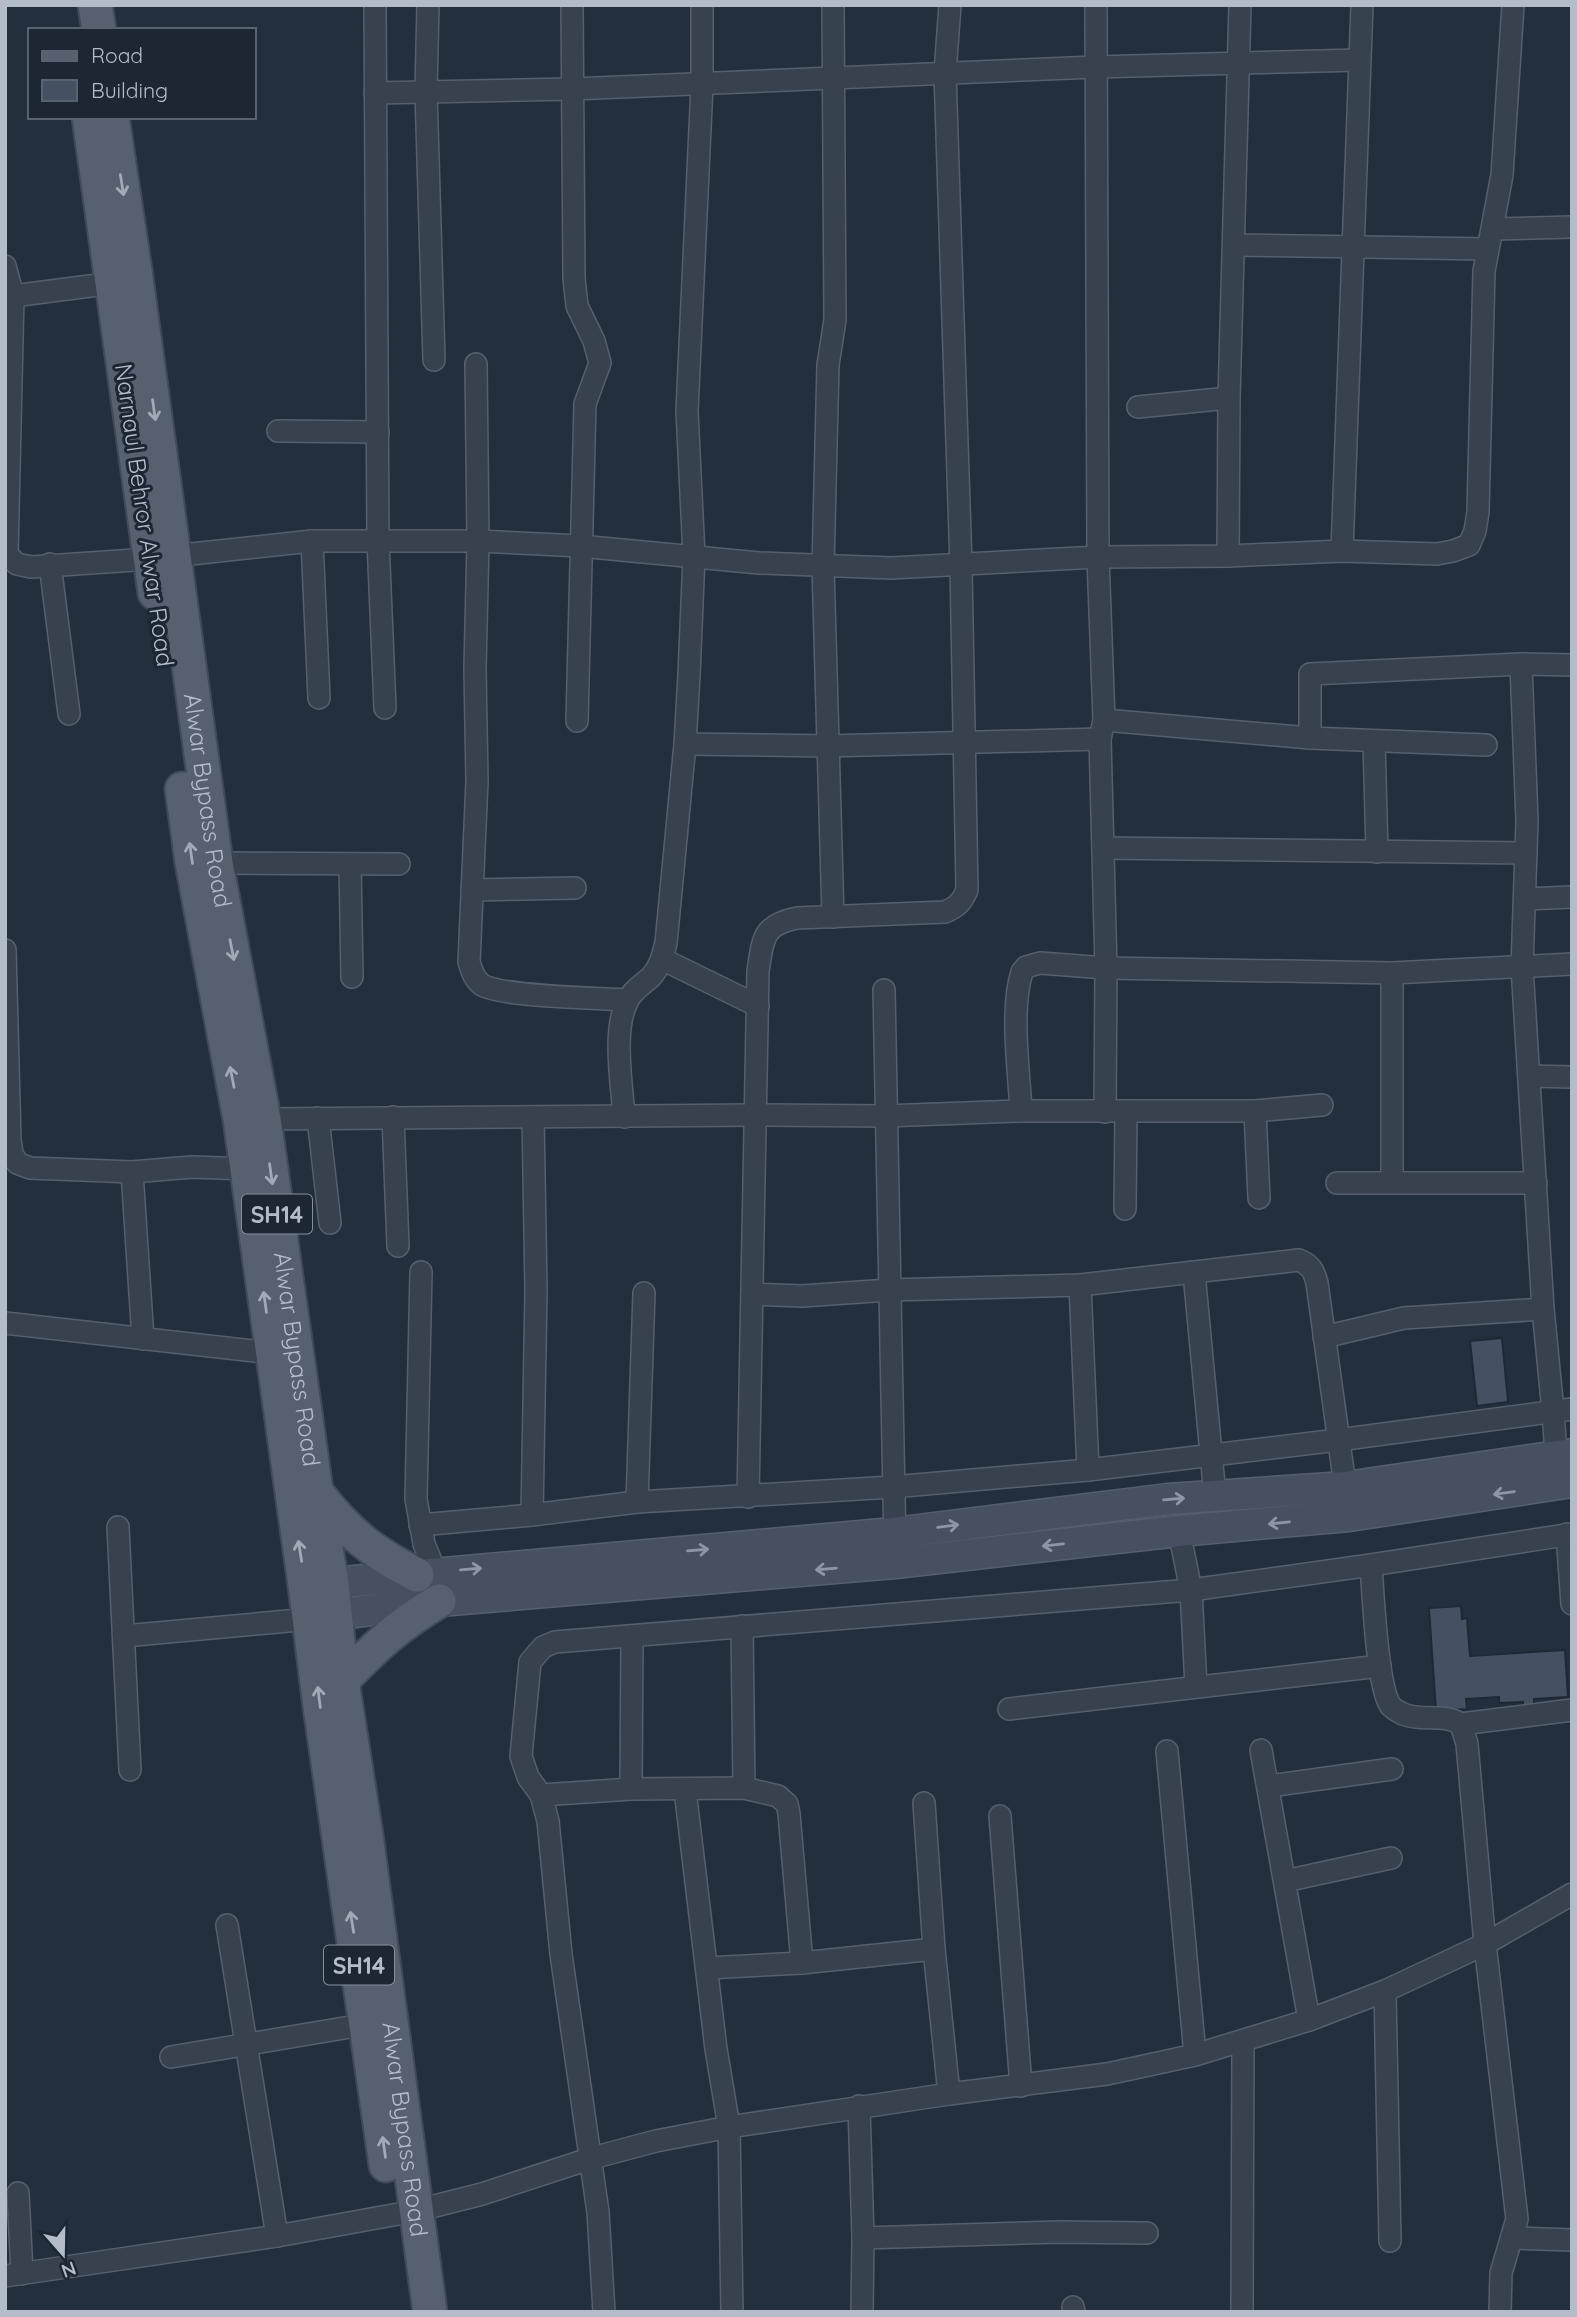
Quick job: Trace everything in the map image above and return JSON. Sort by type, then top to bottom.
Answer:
[{"type":"main road","points":[[72,5],[76,28]]},
{"type":"main road","points":[[95,5],[99,28]]},
{"type":"main road","name":"Narnaul Behror Alwar Road","points":[[89,119],[113,284],[161,557],[166,659],[192,862],[240,1119],[272,1353],[319,1584],[322,1617]]},
{"type":"main road","name":"Alwar Bypass Road","points":[[112,119],[135,271],[161,557],[264,1119],[316,1491],[319,1584]]},
{"type":"main road","points":[[319,1584],[431,1583],[895,1563],[1179,1531],[1348,1501],[1564,1469]]},
{"type":"main road","points":[[316,1491],[350,1532],[379,1555],[431,1583]]},
{"type":"main road","points":[[322,1617],[431,1583],[1215,1496],[1348,1501]]},
{"type":"main road","points":[[342,1681],[383,1639],[407,1620],[431,1583]]},
{"type":"main road","name":"Alwar Bypass Road","points":[[322,1617],[342,1681],[366,1835],[404,2213],[407,2312]]},
{"type":"main road","name":"Alwar Bypass Road","points":[[322,1617],[321,1713],[368,2024],[404,2213],[430,2312]]},
{"type":"street","points":[[374,5],[378,540],[385,708]]},
{"type":"street","points":[[428,5],[426,92],[434,360]]},
{"type":"street","points":[[572,5],[574,278],[578,306],[594,341],[600,363],[585,404],[577,721]]},
{"type":"street","points":[[624,1117],[621,1019],[628,1000],[653,975],[663,959],[685,744],[694,556],[687,411],[702,85],[702,5]]},
{"type":"street","points":[[833,917],[822,567],[828,365],[835,320],[834,5]]},
{"type":"street","points":[[748,1497],[758,1006],[764,936],[782,921],[797,918],[945,912],[962,901],[967,890],[961,566],[945,73],[950,5]]},
{"type":"street","points":[[1096,5],[1098,557],[1106,968],[1105,1112]]},
{"type":"street","points":[[1228,556],[1228,398],[1240,5]]},
{"type":"street","points":[[1342,551],[1362,5]]},
{"type":"street","points":[[5,266],[13,296],[9,341],[6,555],[17,564],[31,567],[312,541],[378,540],[580,546],[822,567],[961,566],[1098,557],[1228,556],[1342,551],[1437,554],[1469,545],[1475,531],[1482,292],[1502,175],[1513,5]]},
{"type":"street","points":[[375,93],[702,85],[1095,67],[1359,60]]},
{"type":"street","points":[[1234,245],[1353,247],[1490,239],[1572,227]]},
{"type":"street","points":[[13,296],[113,284]]},
{"type":"street","points":[[476,364],[476,822],[469,962],[472,972],[482,985],[492,989],[628,1000]]},
{"type":"street","points":[[1138,407],[1228,398]]},
{"type":"street","points":[[278,431],[379,432]]},
{"type":"street","points":[[312,541],[319,698]]},
{"type":"street","points":[[50,564],[69,714]]},
{"type":"street","points":[[1310,738],[1310,674],[1521,664],[1572,665]]},
{"type":"street","points":[[1521,664],[1527,821],[1522,967],[1543,1309],[1563,1410],[1564,1469]]},
{"type":"street","points":[[685,744],[828,746],[964,742],[1102,730],[1486,745]]},
{"type":"street","points":[[1374,741],[1377,852]]},
{"type":"street","points":[[1103,848],[1526,853]]},
{"type":"street","points":[[216,863],[399,864]]},
{"type":"street","points":[[350,864],[352,977]]},
{"type":"street","points":[[472,890],[575,888]]},
{"type":"street","points":[[1526,899],[1572,897]]},
{"type":"street","points":[[5,950],[12,1153],[17,1163],[30,1168],[132,1172],[192,1167],[247,1169]]},
{"type":"street","points":[[663,959],[758,1006]]},
{"type":"street","points":[[1021,1111],[1017,1011],[1022,972],[1026,967],[1040,963],[1106,968],[1392,973],[1572,964]]},
{"type":"street","points":[[1392,973],[1392,1182]]},
{"type":"street","points":[[884,990],[895,1563]]},
{"type":"street","points":[[1529,1076],[1572,1077]]},
{"type":"street","points":[[264,1119],[885,1116],[1021,1111],[1255,1111],[1322,1105]]},
{"type":"street","points":[[1255,1111],[1259,1198]]},
{"type":"street","points":[[1125,1209],[1126,1112]]},
{"type":"street","points":[[393,1117],[398,1246]]},
{"type":"street","points":[[532,1515],[536,1291],[533,1117]]},
{"type":"street","points":[[318,1118],[330,1223]]},
{"type":"street","points":[[132,1172],[143,1339]]},
{"type":"street","points":[[1337,1183],[1536,1183]]},
{"type":"street","points":[[752,1294],[802,1296],[889,1290],[1080,1286],[1299,1260],[1314,1271],[1317,1283],[1348,1501]]},
{"type":"street","points":[[421,1272],[416,1486],[431,1583]]},
{"type":"street","points":[[1194,1273],[1215,1496]]},
{"type":"street","points":[[1080,1286],[1088,1470]]},
{"type":"street","points":[[637,1502],[644,1293]]},
{"type":"street","points":[[1324,1337],[1404,1318],[1543,1309]]},
{"type":"street","points":[[5,1323],[272,1353]]},
{"type":"street","points":[[420,1525],[637,1502],[892,1487],[1088,1470],[1563,1410]]},
{"type":"street","points":[[118,1527],[130,1770]]},
{"type":"street","points":[[1179,1531],[1191,1590],[1196,1686]]},
{"type":"street","points":[[604,2312],[592,2158],[563,1967],[548,1822],[541,1795],[528,1777],[522,1756],[530,1662],[542,1647],[555,1642],[1191,1590],[1371,1566],[1569,1534],[1572,1604]]},
{"type":"street","points":[[1371,1566],[1380,1665],[1391,1706],[1411,1716],[1453,1719],[1461,1724],[1572,1710]]},
{"type":"street","points":[[124,1636],[322,1617]]},
{"type":"street","points":[[742,1626],[744,1788]]},
{"type":"street","points":[[631,1789],[632,1636]]},
{"type":"street","points":[[1009,1709],[1380,1665]]},
{"type":"street","points":[[1461,1724],[1466,1744],[1485,1944],[1517,2219],[1501,2273],[1500,2312]]},
{"type":"street","points":[[1261,1750],[1309,2020]]},
{"type":"street","points":[[1167,1751],[1195,2056]]},
{"type":"street","points":[[1269,1786],[1392,1769]]},
{"type":"street","points":[[541,1795],[631,1789],[744,1788],[778,1796],[787,1804],[802,1963]]},
{"type":"street","points":[[685,1790],[729,2127],[732,2312]]},
{"type":"street","points":[[924,1803],[934,1949],[949,2094]]},
{"type":"street","points":[[1000,1816],[1021,2086]]},
{"type":"street","points":[[1286,1881],[1391,1858]]},
{"type":"street","points":[[18,2193],[14,2275],[277,2236],[404,2213],[482,2194],[592,2158],[656,2141],[859,2106],[1107,2074],[1195,2056],[1309,2020],[1385,1991],[1485,1944],[1572,1894]]},
{"type":"street","points":[[227,1924],[277,2236]]},
{"type":"street","points":[[707,1968],[802,1963],[934,1949]]},
{"type":"street","points":[[1385,1991],[1390,2241]]},
{"type":"street","points":[[171,2057],[368,2024]]},
{"type":"street","points":[[1242,2312],[1243,2042]]},
{"type":"street","points":[[859,2106],[862,2312]]},
{"type":"street","points":[[863,2238],[1058,2232],[1147,2233]]},
{"type":"street","points":[[1513,2238],[1572,2240]]},
{"type":"building","points":[[1502,1338],[1508,1402],[1477,1406],[1470,1341]]},
{"type":"building","points":[[1461,1606],[1462,1619],[1467,1618],[1470,1656],[1565,1650],[1568,1697],[1534,1699],[1534,1708],[1523,1709],[1523,1702],[1499,1703],[1499,1697],[1466,1699],[1467,1709],[1436,1711],[1429,1608]]}]
